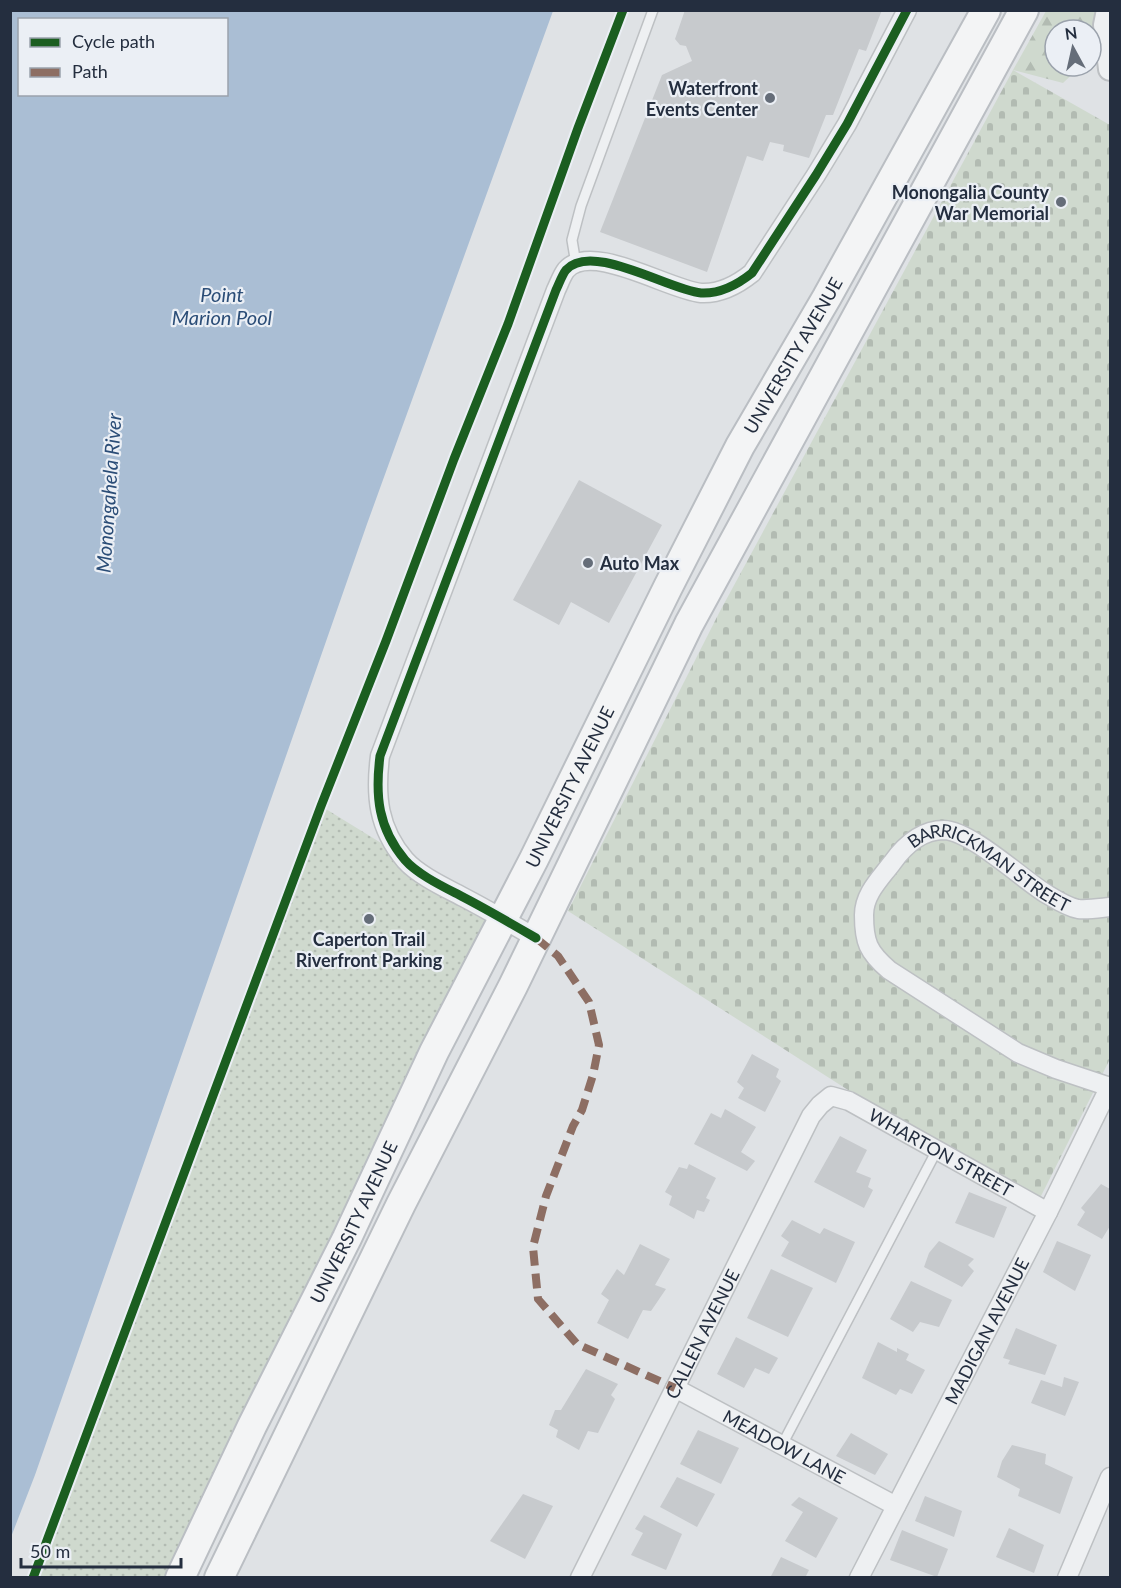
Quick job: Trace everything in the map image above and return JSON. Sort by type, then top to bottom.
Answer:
[{"type":"main road","name":"UNIVERSITY AVENUE","points":[[180,1578],[434,1052],[740,446],[827,297],[986,10]]},
{"type":"main road","name":"UNIVERSITY AVENUE","points":[[219,1578],[391,1224],[536,938],[689,624],[1024,10]]},
{"type":"street","points":[[536,938],[434,881],[406,862],[392,841],[380,812],[376,784],[380,756],[556,290],[567,268],[582,261],[602,260],[682,289],[703,293],[720,291],[738,284],[752,273],[847,124],[907,10]]},
{"type":"street","points":[[1108,10],[1105,25],[1110,69]]},
{"type":"street","name":"BARRICKMAN STREET","points":[[1110,907],[1078,909],[1058,901],[966,837],[945,830],[921,836],[903,848],[869,894],[864,909],[865,941],[876,958],[890,970],[1018,1053],[1056,1069],[1110,1086]]},
{"type":"street","name":"MADIGAN AVENUE","points":[[859,1578],[1048,1212],[1110,1086]]},
{"type":"street","name":"WHARTON STREET","points":[[831,1096],[849,1101],[1048,1212]]},
{"type":"street","name":"CALLEN AVENUE","points":[[580,1578],[812,1116],[831,1096]]},
{"type":"street","name":"MEADOW LANE","points":[[675,1388],[896,1506]]},
{"type":"street","points":[[1067,1578],[1110,1477]]},
{"type":"lane","points":[[576,264],[572,240],[581,206],[653,10]]},
{"type":"lane","points":[[782,1445],[936,1150]]},
{"type":"green space","points":[[1046,11],[1110,11],[1110,39],[1103,46],[1103,18],[1043,18],[1043,78],[1013,70]]},
{"type":"green space","points":[[1013,70],[1110,125],[1110,1059],[1040,1198],[848,1090],[568,911],[719,613]]},
{"type":"green space","points":[[1044,78],[1068,78],[1063,83]]},
{"type":"green space","points":[[321,806],[503,918],[180,1577],[33,1578]]},
{"type":"water","name":"Point Marion Pool","points":[[11,10],[553,11],[367,524],[35,1475],[11,1537]]},
{"type":"building","points":[[685,10],[882,10],[866,51],[859,49],[833,115],[826,115],[809,158],[783,151],[784,145],[770,142],[763,161],[747,156],[707,272],[600,232],[662,75],[692,61],[686,46],[680,45],[675,39]]},
{"type":"building","name":"Auto Max","points":[[579,480],[662,525],[609,623],[571,602],[559,625],[513,600]]},
{"type":"building","points":[[752,1054],[779,1069],[776,1077],[781,1081],[765,1112],[738,1098],[744,1088],[737,1082]]},
{"type":"building","points":[[725,1109],[756,1127],[741,1152],[755,1161],[747,1171],[694,1144],[711,1113],[721,1118]]},
{"type":"building","points":[[840,1136],[867,1150],[856,1172],[871,1178],[868,1187],[873,1190],[864,1208],[814,1182]]},
{"type":"building","points":[[689,1164],[716,1178],[706,1198],[710,1200],[704,1212],[697,1210],[694,1219],[669,1205],[672,1196],[665,1192],[679,1167],[687,1169]]},
{"type":"building","points":[[1101,1184],[1110,1189],[1110,1226],[1102,1239],[1077,1225],[1085,1212],[1081,1208]]},
{"type":"building","points":[[969,1192],[1007,1207],[994,1238],[955,1223]]},
{"type":"building","points":[[792,1220],[820,1234],[824,1228],[855,1242],[836,1283],[781,1256],[789,1242],[781,1236]]},
{"type":"building","points":[[939,1241],[974,1259],[968,1265],[974,1271],[962,1287],[924,1267],[929,1253]]},
{"type":"building","points":[[1057,1241],[1091,1255],[1075,1291],[1043,1272]]},
{"type":"building","points":[[640,1244],[670,1259],[655,1285],[666,1289],[651,1311],[643,1310],[628,1339],[597,1323],[609,1300],[601,1294],[617,1269],[624,1275]]},
{"type":"building","points":[[771,1269],[813,1288],[788,1337],[747,1318]]},
{"type":"building","points":[[911,1281],[952,1300],[939,1327],[920,1322],[913,1332],[890,1319]]},
{"type":"building","points":[[1016,1328],[1057,1345],[1045,1375],[1008,1364],[1010,1360],[1003,1358]]},
{"type":"building","points":[[736,1337],[778,1358],[769,1374],[755,1368],[744,1388],[717,1374]]},
{"type":"building","points":[[878,1342],[897,1352],[897,1348],[909,1354],[906,1360],[925,1370],[912,1394],[900,1389],[896,1395],[862,1378]]},
{"type":"building","points":[[586,1369],[618,1384],[611,1395],[615,1399],[598,1433],[588,1431],[579,1450],[556,1437],[558,1430],[549,1425],[555,1410],[561,1410]]},
{"type":"building","points":[[1064,1377],[1079,1382],[1065,1416],[1031,1403],[1041,1380],[1062,1387]]},
{"type":"building","points":[[698,1430],[739,1448],[721,1484],[680,1464]]},
{"type":"building","points":[[851,1433],[888,1454],[875,1475],[836,1456]]},
{"type":"building","points":[[1012,1445],[1046,1454],[1045,1464],[1073,1477],[1060,1514],[1018,1496],[1020,1489],[997,1477],[1002,1461]]},
{"type":"building","points":[[677,1477],[715,1494],[697,1527],[660,1507]]},
{"type":"building","points":[[523,1494],[553,1506],[525,1559],[490,1541]]},
{"type":"building","points":[[925,1496],[962,1511],[954,1537],[915,1521]]},
{"type":"building","points":[[799,1497],[838,1518],[816,1558],[785,1541],[803,1512],[791,1505]]},
{"type":"building","points":[[644,1515],[682,1534],[666,1570],[631,1555],[643,1533],[635,1529]]},
{"type":"building","points":[[1009,1528],[1044,1545],[1034,1573],[996,1557]]},
{"type":"building","points":[[902,1530],[948,1549],[937,1577],[890,1560]]},
{"type":"building","points":[[781,1557],[809,1570],[805,1578],[770,1578]]},
{"type":"marked path","points":[[536,938],[558,956],[589,1002],[599,1045],[582,1110],[573,1126],[546,1196],[533,1247],[538,1299],[577,1344],[675,1388]]},
{"type":"cycle path","points":[[33,1578],[321,806],[508,324],[623,10]]},
{"type":"cycle path","points":[[536,938],[433,881],[411,866],[396,848],[384,824],[380,811],[378,785],[380,756],[556,290],[566,270],[578,263],[593,261],[611,264],[701,293],[728,288],[752,273],[847,124],[907,10]]},
{"type":"place","name":"Waterfront Events Center","points":[[770,98]]},
{"type":"place","name":"Monongalia County War Memorial","points":[[1061,202]]},
{"type":"place","name":"Auto Max","points":[[588,563]]},
{"type":"place","name":"Caperton Trail Riverfront Parking","points":[[369,919]]},
{"type":"water label","name":"Monongahela River","points":[[108,493]]}]
